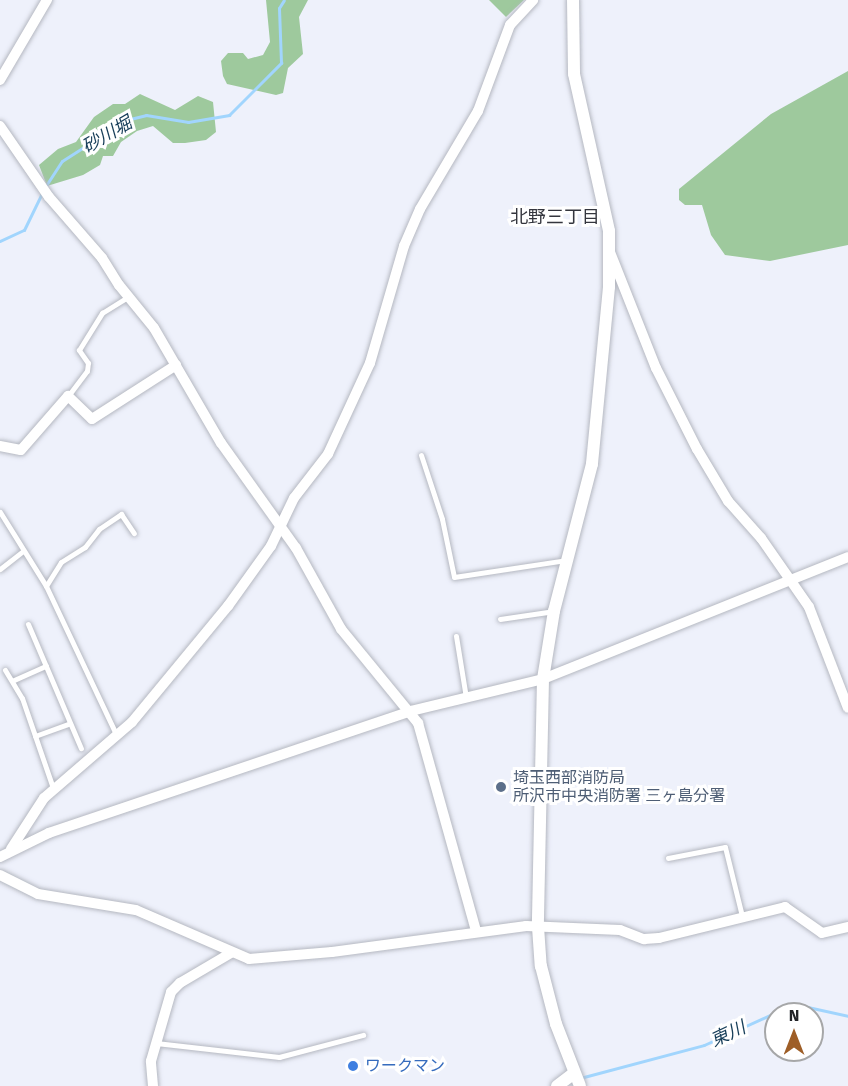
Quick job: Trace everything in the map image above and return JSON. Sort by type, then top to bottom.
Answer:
[{"type":"street","points":[[0,80],[47,0]]},
{"type":"street","points":[[11,849],[53,788],[117,736],[158,693],[228,606],[281,528],[294,498],[328,454],[370,363],[404,246],[420,209],[478,111],[510,25],[533,0]]},
{"type":"street","points":[[573,0],[574,74],[601,191],[610,252],[656,368],[697,449],[728,501],[791,579],[809,607],[848,708]]},
{"type":"street","points":[[0,126],[39,183],[102,258],[128,297],[154,328],[221,443],[281,528],[341,629],[411,711],[418,723],[443,803],[476,931]]},
{"type":"street","points":[[557,1086],[577,1080],[559,1035],[541,966],[538,927],[543,679],[554,611],[592,464],[610,252]]},
{"type":"street","points":[[0,446],[21,450],[68,396],[92,419],[176,365]]},
{"type":"street","points":[[0,857],[11,849],[49,833],[411,711],[543,679],[848,557]]},
{"type":"street","points":[[0,874],[38,894],[136,910],[231,953],[271,959],[476,931],[538,927],[620,930],[644,939],[659,938],[785,907],[822,933],[848,927]]},
{"type":"street","points":[[153,1086],[151,1061],[171,992],[180,983],[231,953]]},
{"type":"lane","points":[[68,396],[87,371],[88,363],[79,350],[102,313],[128,297]]},
{"type":"lane","points":[[421,455],[442,519],[454,577],[567,560]]},
{"type":"lane","points":[[0,512],[46,586],[117,736]]},
{"type":"lane","points":[[46,586],[61,562],[85,547],[99,530],[121,514],[134,533]]},
{"type":"lane","points":[[0,569],[23,551]]},
{"type":"lane","points":[[500,619],[554,611]]},
{"type":"lane","points":[[28,624],[81,748]]},
{"type":"lane","points":[[456,636],[466,698]]},
{"type":"lane","points":[[14,680],[46,666]]},
{"type":"lane","points":[[5,670],[14,680],[53,788]]},
{"type":"lane","points":[[35,736],[70,723]]},
{"type":"lane","points":[[668,858],[725,847],[742,916]]},
{"type":"lane","points":[[156,1043],[279,1057],[363,1035]]},
{"type":"green space","points":[[266,0],[308,0],[299,17],[303,54],[288,68],[283,93],[276,95],[227,84],[223,76],[221,61],[228,53],[243,53],[248,59],[263,55],[270,42]]},
{"type":"green space","points":[[489,0],[524,0],[506,17]]},
{"type":"green space","points":[[848,71],[848,245],[770,261],[725,255],[711,235],[702,205],[685,205],[679,200],[679,189],[771,114]]},
{"type":"green space","points":[[140,94],[175,110],[198,96],[213,102],[216,132],[206,140],[173,143],[153,126],[137,131],[121,142],[113,156],[103,156],[100,165],[83,175],[47,186],[39,165],[58,149],[76,142],[94,117],[113,104],[125,104]]},
{"type":"waterway","name":"砂川堀","points":[[45,187],[62,161],[126,120],[146,115],[188,122],[229,115],[281,63],[279,8],[284,0]]},
{"type":"waterway","name":"砂川堀","points":[[0,241],[24,230],[42,193]]},
{"type":"waterway","name":"東川","points":[[580,1078],[704,1045],[794,1004],[848,1016]]},
{"type":"place","name":"埼玉西部消防局 所沢市中央消防署 三ヶ島分署","points":[[501,787]]},
{"type":"place","name":"ワークマン","points":[[353,1066]]},
{"type":"district","name":"北野三丁目","points":[[555,217]]}]
